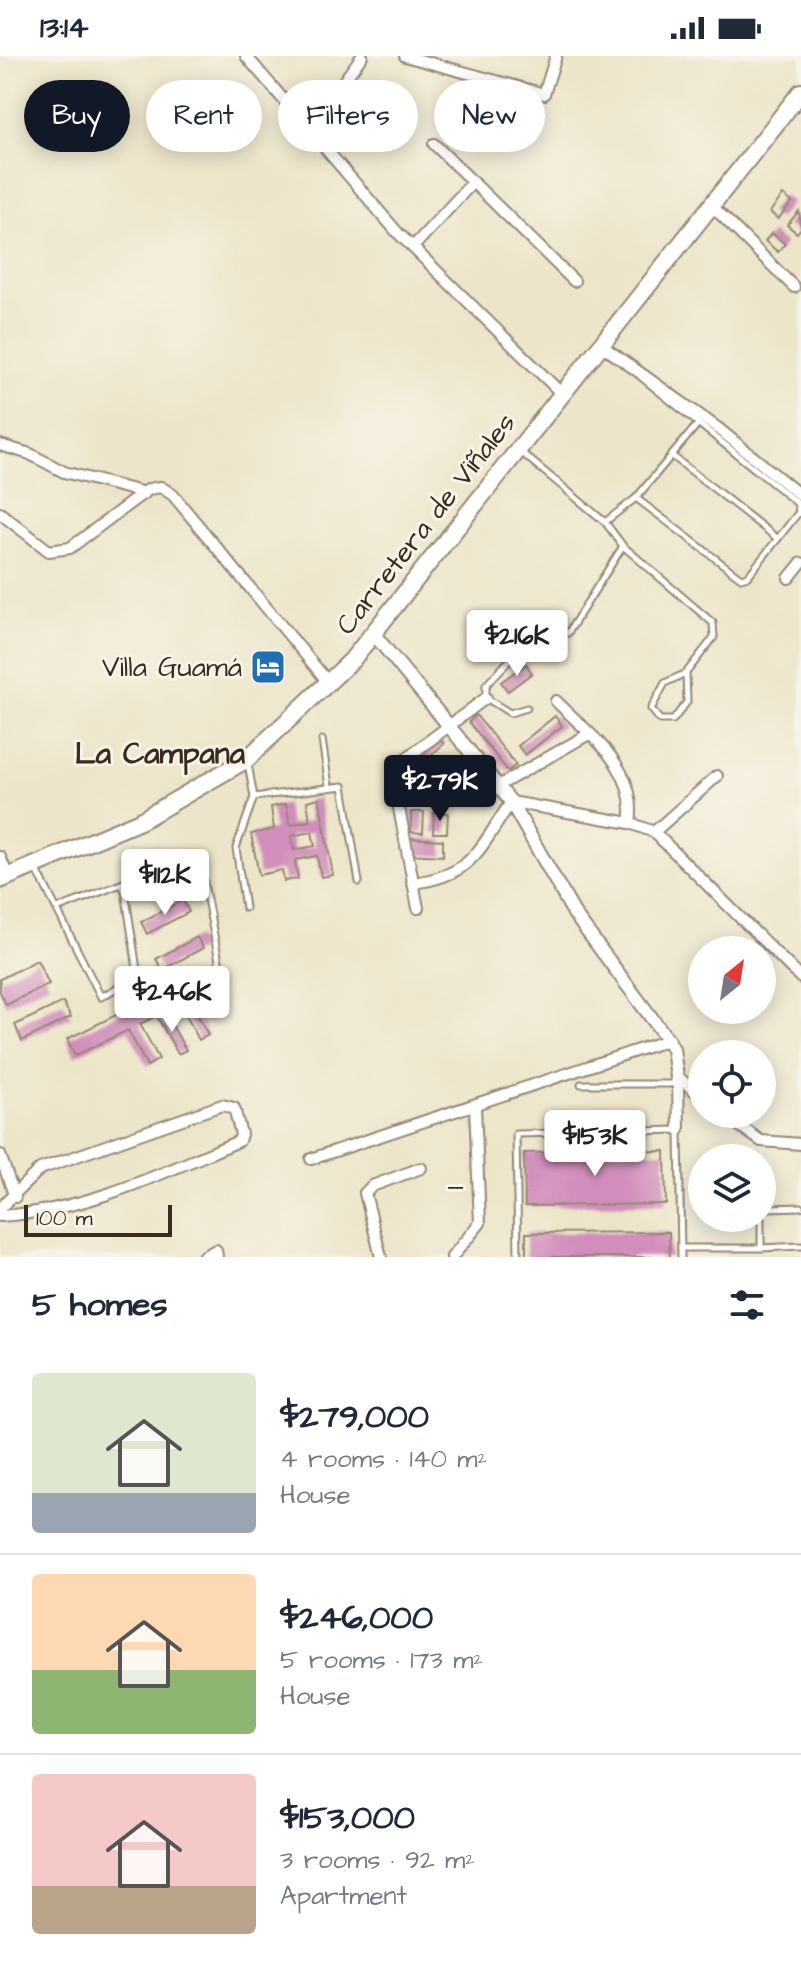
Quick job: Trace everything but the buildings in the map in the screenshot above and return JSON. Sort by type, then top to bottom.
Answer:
[{"type":"main road","name":"Carretera de Viñales","points":[[4,878],[140,821],[247,759],[328,682],[373,633],[801,92]]},
{"type":"street","points":[[246,56],[278,92]]},
{"type":"street","points":[[345,80],[362,56]]},
{"type":"street","points":[[405,56],[544,94],[556,56]]},
{"type":"street","points":[[452,69],[457,56]]},
{"type":"street","points":[[331,152],[413,247],[562,394]]},
{"type":"street","points":[[442,152],[574,281]]},
{"type":"street","points":[[413,247],[473,182]]},
{"type":"street","points":[[711,205],[794,287]]},
{"type":"street","points":[[601,345],[719,429],[801,496]]},
{"type":"street","points":[[0,445],[64,472],[145,493]]},
{"type":"street","points":[[0,513],[49,551],[58,552],[70,548],[145,493],[161,487],[173,495],[328,682]]},
{"type":"street","points":[[789,578],[801,563]]},
{"type":"street","points":[[373,633],[511,802],[575,915],[668,1040],[677,1080],[679,1130]]},
{"type":"street","points":[[418,908],[394,782],[397,765],[447,724],[486,698]]},
{"type":"street","points":[[556,701],[612,758],[630,788],[630,823]]},
{"type":"street","points":[[498,786],[589,734]]},
{"type":"street","points":[[654,832],[717,776]]},
{"type":"street","points":[[412,883],[433,881],[464,869],[511,802]]},
{"type":"street","points":[[511,802],[630,823],[654,832],[801,978]]},
{"type":"street","points":[[0,857],[4,878]]},
{"type":"street","points":[[311,1159],[668,1040]]},
{"type":"street","points":[[677,1080],[688,1087]]},
{"type":"street","points":[[0,1208],[15,1197],[40,1169],[222,1105],[234,1108],[241,1134],[239,1141],[106,1197],[36,1214],[0,1216]]},
{"type":"street","name":"1","points":[[448,1257],[480,1223],[475,1106]]},
{"type":"street","points":[[743,1128],[761,1141],[801,1144]]},
{"type":"street","points":[[0,1155],[15,1197]]},
{"type":"street","points":[[381,1257],[365,1193],[372,1186],[421,1168]]},
{"type":"street","points":[[203,1257],[217,1254]]},
{"type":"lane","points":[[636,498],[741,578],[748,576],[797,516],[797,503],[650,388],[637,370]]},
{"type":"lane","points":[[605,522],[636,498],[697,425]]},
{"type":"lane","points":[[518,450],[605,522],[623,546],[713,623],[714,637],[686,673],[670,678],[653,701],[651,709],[660,720],[673,720],[687,702],[686,673]]},
{"type":"lane","points":[[671,455],[778,539]]},
{"type":"lane","points":[[568,633],[623,546]]},
{"type":"lane","points":[[520,649],[486,685],[486,698],[510,713],[527,708]]},
{"type":"lane","points":[[322,740],[329,786]]},
{"type":"lane","points":[[245,908],[236,848],[254,797],[247,759]]},
{"type":"lane","points":[[254,797],[329,786],[344,789],[359,882]]},
{"type":"lane","points":[[57,909],[186,856],[200,863],[220,966]]},
{"type":"lane","points":[[35,865],[101,997],[138,976],[125,891],[121,884]]},
{"type":"lane","points":[[581,1084],[677,1080]]},
{"type":"lane","points":[[518,1257],[516,1134],[679,1130],[681,1257]]},
{"type":"lane","points":[[776,1208],[801,1207]]},
{"type":"lane","points":[[761,1232],[761,1248]]},
{"type":"lane","points":[[681,1248],[801,1246]]},
{"type":"place","name":"Villa Guamá","points":[[268,667]]},
{"type":"district","name":"La Campana","points":[[160,754]]}]
